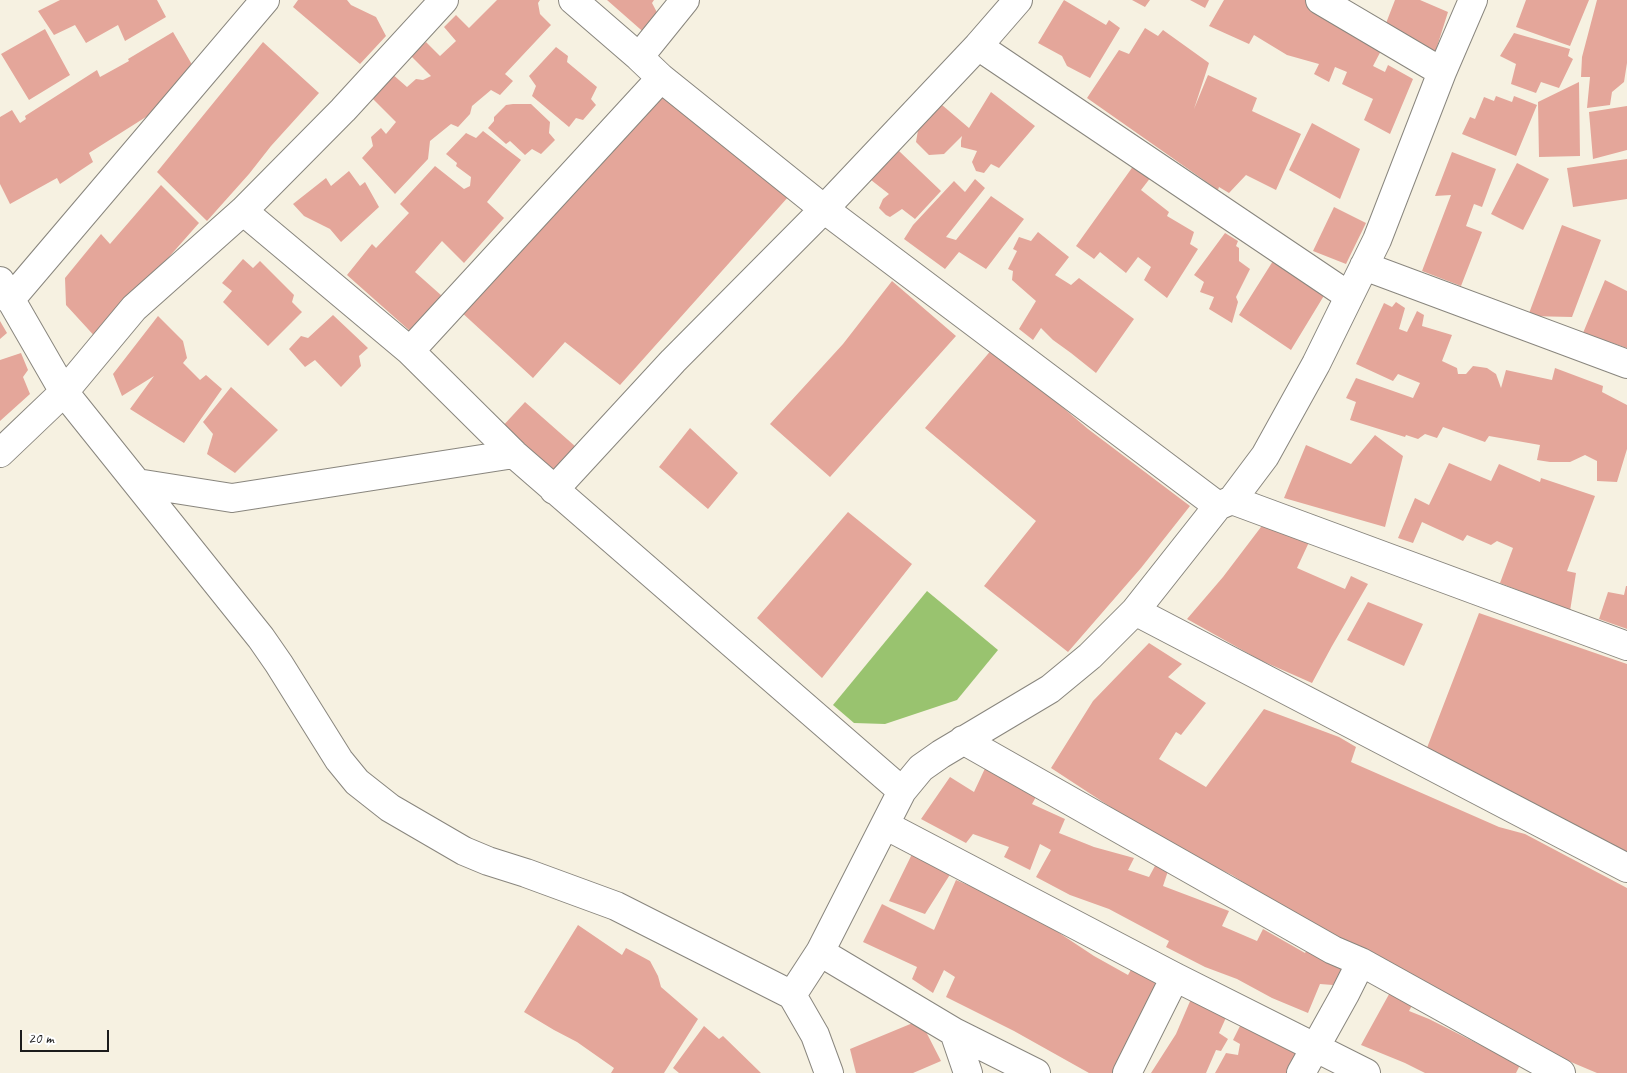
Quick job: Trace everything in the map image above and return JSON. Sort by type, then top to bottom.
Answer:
[{"type":"street","points":[[265,0],[5,291],[64,392],[261,638],[340,760],[357,782],[390,808],[464,851],[616,906],[792,995],[815,1035],[829,1073]]},
{"type":"street","points":[[0,453],[64,392],[134,308],[243,211],[343,110],[444,0]]},
{"type":"street","points":[[573,0],[661,78],[824,209],[1225,503],[1627,646]]},
{"type":"street","points":[[639,57],[686,0]]},
{"type":"street","points":[[554,490],[673,361],[824,209],[978,46],[1018,0]]},
{"type":"street","points":[[1320,0],[1442,72]]},
{"type":"street","points":[[792,995],[820,952],[902,791],[921,768],[963,740],[1050,689],[1090,656],[1135,611],[1265,456],[1294,405],[1377,240],[1442,72],[1473,0]]},
{"type":"street","points":[[978,46],[1349,296]]},
{"type":"street","points":[[410,351],[661,78]]},
{"type":"street","points":[[243,211],[410,351],[514,454],[554,490],[902,791]]},
{"type":"street","points":[[1364,266],[1627,364]]},
{"type":"street","points":[[137,483],[232,498],[514,454]]},
{"type":"street","points":[[1135,611],[1627,868]]},
{"type":"street","points":[[963,740],[1333,950],[1361,962],[1561,1073]]},
{"type":"street","points":[[885,825],[1176,977],[1366,1073]]},
{"type":"street","points":[[820,952],[954,1032],[1036,1073]]},
{"type":"street","points":[[1301,1073],[1361,962]]},
{"type":"street","points":[[1127,1073],[1176,977]]},
{"type":"street","points":[[954,1032],[968,1073]]},
{"type":"green space","points":[[927,591],[998,650],[957,700],[885,724],[854,723],[833,705]]},
{"type":"building","points":[[60,0],[157,0],[166,17],[125,41],[118,25],[86,43],[75,25],[54,35],[38,11]]},
{"type":"building","points":[[298,0],[347,0],[351,5],[376,17],[386,36],[360,64],[293,7]]},
{"type":"building","points":[[497,0],[540,0],[538,3],[540,14],[551,25],[505,74],[513,81],[500,95],[491,90],[472,106],[470,114],[458,127],[451,124],[430,141],[428,159],[395,194],[362,158],[373,146],[371,137],[381,128],[386,134],[396,122],[373,99],[379,83],[391,73],[407,87],[416,79],[423,80],[431,76],[410,55],[426,42],[440,56],[456,41],[444,27],[456,15],[469,28]]},
{"type":"building","points":[[607,0],[654,0],[652,3],[661,20],[648,36]]},
{"type":"building","points":[[1064,0],[1106,25],[1109,20],[1120,28],[1090,78],[1067,66],[1062,56],[1038,43]]},
{"type":"building","points":[[1132,0],[1150,0],[1145,7]]},
{"type":"building","points":[[1190,0],[1209,0],[1205,8]]},
{"type":"building","points":[[1224,0],[1310,0],[1384,45],[1373,66],[1385,72],[1388,65],[1413,79],[1390,134],[1364,120],[1373,99],[1342,84],[1347,72],[1335,67],[1329,82],[1314,74],[1319,64],[1287,55],[1254,35],[1249,44],[1209,26]]},
{"type":"building","points":[[1395,0],[1420,0],[1448,12],[1435,53],[1383,31]]},
{"type":"building","points":[[1526,0],[1589,0],[1570,46],[1516,27]]},
{"type":"building","points":[[1597,0],[1627,0],[1627,63],[1624,82],[1612,92],[1610,105],[1587,108],[1590,77],[1581,77],[1582,57]]},
{"type":"building","points":[[1145,28],[1158,36],[1163,30],[1209,63],[1194,109],[1208,75],[1257,98],[1252,111],[1301,134],[1276,190],[1246,175],[1229,193],[1219,187],[1218,190],[1087,98],[1119,50],[1129,54]]},
{"type":"building","points":[[45,29],[70,75],[29,100],[1,54]]},
{"type":"building","points":[[173,32],[194,68],[157,110],[89,153],[93,162],[60,184],[57,178],[10,204],[0,184],[0,117],[12,110],[20,123],[26,119],[25,116],[97,70],[100,77],[129,61],[128,59]]},
{"type":"building","points":[[1514,33],[1570,49],[1568,56],[1573,59],[1559,88],[1541,82],[1536,93],[1511,84],[1516,64],[1500,56]]},
{"type":"building","points":[[263,42],[319,93],[207,221],[157,172]]},
{"type":"building","points":[[556,47],[568,56],[567,62],[597,87],[591,99],[596,105],[583,120],[576,118],[569,127],[532,96],[536,86],[529,76]]},
{"type":"building","points":[[1579,82],[1580,156],[1539,157],[1538,102]]},
{"type":"building","points":[[657,86],[789,196],[620,385],[565,342],[533,378],[459,310]]},
{"type":"building","points":[[991,92],[1035,126],[999,168],[991,164],[984,173],[976,171],[972,162],[977,151],[961,147],[962,136],[944,154],[929,155],[916,142],[918,130],[942,105],[969,128]]},
{"type":"building","points":[[1496,96],[1512,102],[1514,96],[1537,105],[1516,156],[1462,134],[1470,117],[1475,119],[1484,97],[1494,101]]},
{"type":"building","points":[[531,104],[550,122],[549,133],[555,140],[541,154],[532,149],[525,155],[510,141],[506,144],[488,128],[494,121],[494,117],[506,105]]},
{"type":"building","points":[[1627,106],[1627,150],[1593,159],[1589,112]]},
{"type":"building","points":[[1312,123],[1360,149],[1340,199],[1289,170]]},
{"type":"building","points":[[483,131],[521,160],[487,202],[504,218],[464,263],[442,241],[415,272],[442,296],[410,331],[347,275],[372,244],[376,248],[409,213],[400,204],[435,166],[464,189],[470,186],[471,177],[456,166],[457,163],[446,154],[466,133],[476,138]]},
{"type":"building","points":[[899,151],[941,191],[915,219],[902,209],[890,217],[886,215],[879,208],[883,199],[889,194],[871,180]]},
{"type":"building","points":[[1452,152],[1496,169],[1482,207],[1474,204],[1466,226],[1482,232],[1461,286],[1422,271],[1451,195],[1435,196]]},
{"type":"building","points":[[1627,159],[1627,199],[1573,207],[1567,168]]},
{"type":"building","points":[[1517,163],[1549,179],[1523,230],[1491,214]]},
{"type":"building","points":[[1134,165],[1151,177],[1141,190],[1169,212],[1167,216],[1194,232],[1190,244],[1198,249],[1167,298],[1144,280],[1151,267],[1138,257],[1126,273],[1100,252],[1094,259],[1076,246]]},
{"type":"building","points":[[349,171],[360,186],[365,182],[379,207],[341,242],[330,229],[304,216],[293,204],[326,178],[331,186]]},
{"type":"building","points":[[975,179],[985,188],[946,237],[956,240],[991,196],[1024,219],[986,269],[959,252],[945,269],[904,239],[913,225],[954,181],[965,192]]},
{"type":"building","points":[[161,185],[199,223],[99,341],[66,305],[65,278],[101,234],[110,244]]},
{"type":"building","points":[[1334,207],[1366,223],[1346,264],[1313,251]]},
{"type":"building","points":[[1562,225],[1601,240],[1572,317],[1528,316]]},
{"type":"building","points":[[1038,232],[1069,257],[1055,275],[1071,285],[1079,278],[1134,319],[1096,373],[1053,340],[1041,328],[1033,340],[1019,329],[1036,301],[1012,280],[1013,271],[1008,269],[1017,251],[1013,249],[1019,237],[1031,241]]},
{"type":"building","points":[[1225,233],[1238,241],[1236,246],[1239,248],[1239,261],[1250,269],[1236,297],[1238,302],[1232,323],[1209,309],[1214,297],[1200,292],[1204,282],[1194,275]]},
{"type":"building","points":[[1278,253],[1328,289],[1291,350],[1239,315]]},
{"type":"building","points":[[243,259],[253,268],[260,261],[294,295],[292,302],[302,312],[268,346],[223,302],[232,291],[222,283]]},
{"type":"building","points":[[1605,280],[1627,291],[1627,348],[1583,333]]},
{"type":"building","points":[[892,281],[956,336],[830,477],[770,424],[843,344]]},
{"type":"building","points":[[1396,302],[1405,308],[1399,329],[1407,332],[1417,311],[1424,315],[1422,326],[1452,335],[1442,361],[1457,368],[1458,374],[1466,374],[1473,366],[1487,368],[1496,374],[1501,388],[1506,370],[1552,380],[1555,368],[1603,386],[1602,392],[1627,405],[1627,449],[1617,482],[1597,481],[1597,461],[1585,455],[1570,462],[1550,462],[1537,460],[1540,445],[1489,436],[1485,442],[1443,427],[1437,438],[1425,434],[1418,439],[1406,435],[1405,437],[1350,420],[1356,402],[1346,398],[1356,378],[1413,398],[1420,383],[1398,374],[1393,381],[1356,364],[1384,303],[1392,307]]},
{"type":"building","points":[[333,315],[368,348],[359,356],[361,366],[341,387],[315,360],[305,367],[289,349],[301,336],[308,338]]},
{"type":"building","points":[[158,316],[183,341],[187,358],[183,363],[200,380],[206,375],[222,389],[184,443],[130,409],[154,376],[122,396],[113,374]]},
{"type":"building","points":[[0,321],[7,333],[0,339]]},
{"type":"building","points":[[993,348],[1088,429],[1190,506],[1141,568],[1068,652],[984,586],[1036,521],[925,428]]},
{"type":"building","points":[[21,353],[28,370],[23,377],[30,394],[0,421],[0,360]]},
{"type":"building","points":[[231,387],[278,430],[235,473],[207,454],[213,434],[203,422]]},
{"type":"building","points":[[525,402],[576,447],[551,475],[500,429]]},
{"type":"building","points":[[690,428],[738,473],[708,509],[659,467]]},
{"type":"building","points":[[1375,435],[1403,456],[1385,527],[1284,498],[1306,445],[1351,464]]},
{"type":"building","points":[[1449,463],[1491,481],[1499,464],[1540,482],[1541,478],[1595,496],[1567,571],[1576,573],[1570,611],[1500,583],[1513,548],[1497,541],[1491,545],[1467,535],[1463,541],[1422,522],[1413,543],[1398,538],[1415,498],[1429,505]]},
{"type":"building","points":[[848,512],[912,564],[822,678],[757,618]]},
{"type":"building","points":[[1268,522],[1310,540],[1297,568],[1345,589],[1351,576],[1368,584],[1312,683],[1260,660],[1187,619],[1223,577],[1261,527]]},
{"type":"building","points":[[1626,586],[1627,629],[1599,619],[1608,592],[1624,595]]},
{"type":"building","points":[[1368,602],[1423,624],[1404,666],[1347,640]]},
{"type":"building","points":[[1479,613],[1627,664],[1627,855],[1425,753]]},
{"type":"building","points":[[1149,643],[1182,664],[1168,677],[1206,703],[1181,735],[1176,732],[1159,759],[1206,787],[1264,709],[1339,737],[1356,747],[1351,762],[1499,827],[1525,834],[1627,888],[1627,1073],[1597,1073],[1552,1054],[1322,930],[1232,875],[1167,844],[1051,768],[1093,701]]},
{"type":"building","points":[[988,762],[1037,795],[1032,804],[1065,819],[1059,833],[1094,847],[1134,858],[1128,870],[1149,877],[1156,864],[1168,871],[1163,886],[1229,911],[1222,926],[1257,941],[1263,929],[1305,953],[1311,944],[1347,963],[1333,985],[1320,984],[1308,1013],[1272,998],[1237,979],[1205,967],[1166,947],[1169,941],[1109,909],[1070,895],[1036,877],[1051,850],[1040,844],[1030,870],[1004,857],[1009,847],[973,834],[966,843],[921,819],[950,777],[974,792]]},
{"type":"building","points":[[914,850],[951,873],[925,914],[889,901]]},
{"type":"building","points":[[956,880],[1029,913],[1094,956],[1128,975],[1133,966],[1170,985],[1123,1073],[1089,1073],[1014,1031],[946,997],[955,977],[944,970],[933,993],[912,979],[917,967],[863,942],[882,904],[934,930]]},
{"type":"building","points":[[578,925],[622,955],[626,948],[650,961],[658,976],[661,987],[698,1019],[664,1073],[611,1073],[614,1068],[577,1042],[524,1012]]},
{"type":"building","points":[[1393,987],[1416,998],[1409,1011],[1429,1019],[1520,1065],[1516,1073],[1425,1073],[1361,1045]]},
{"type":"building","points":[[1194,992],[1229,1011],[1219,1033],[1228,1039],[1221,1051],[1216,1050],[1206,1073],[1151,1073],[1176,1034]]},
{"type":"building","points":[[1245,1016],[1304,1047],[1293,1073],[1215,1073],[1226,1053],[1238,1055],[1240,1044],[1233,1040]]},
{"type":"building","points":[[920,1020],[941,1061],[913,1073],[856,1073],[850,1049]]},
{"type":"building","points":[[704,1026],[719,1039],[723,1036],[761,1073],[679,1073],[673,1068]]}]
